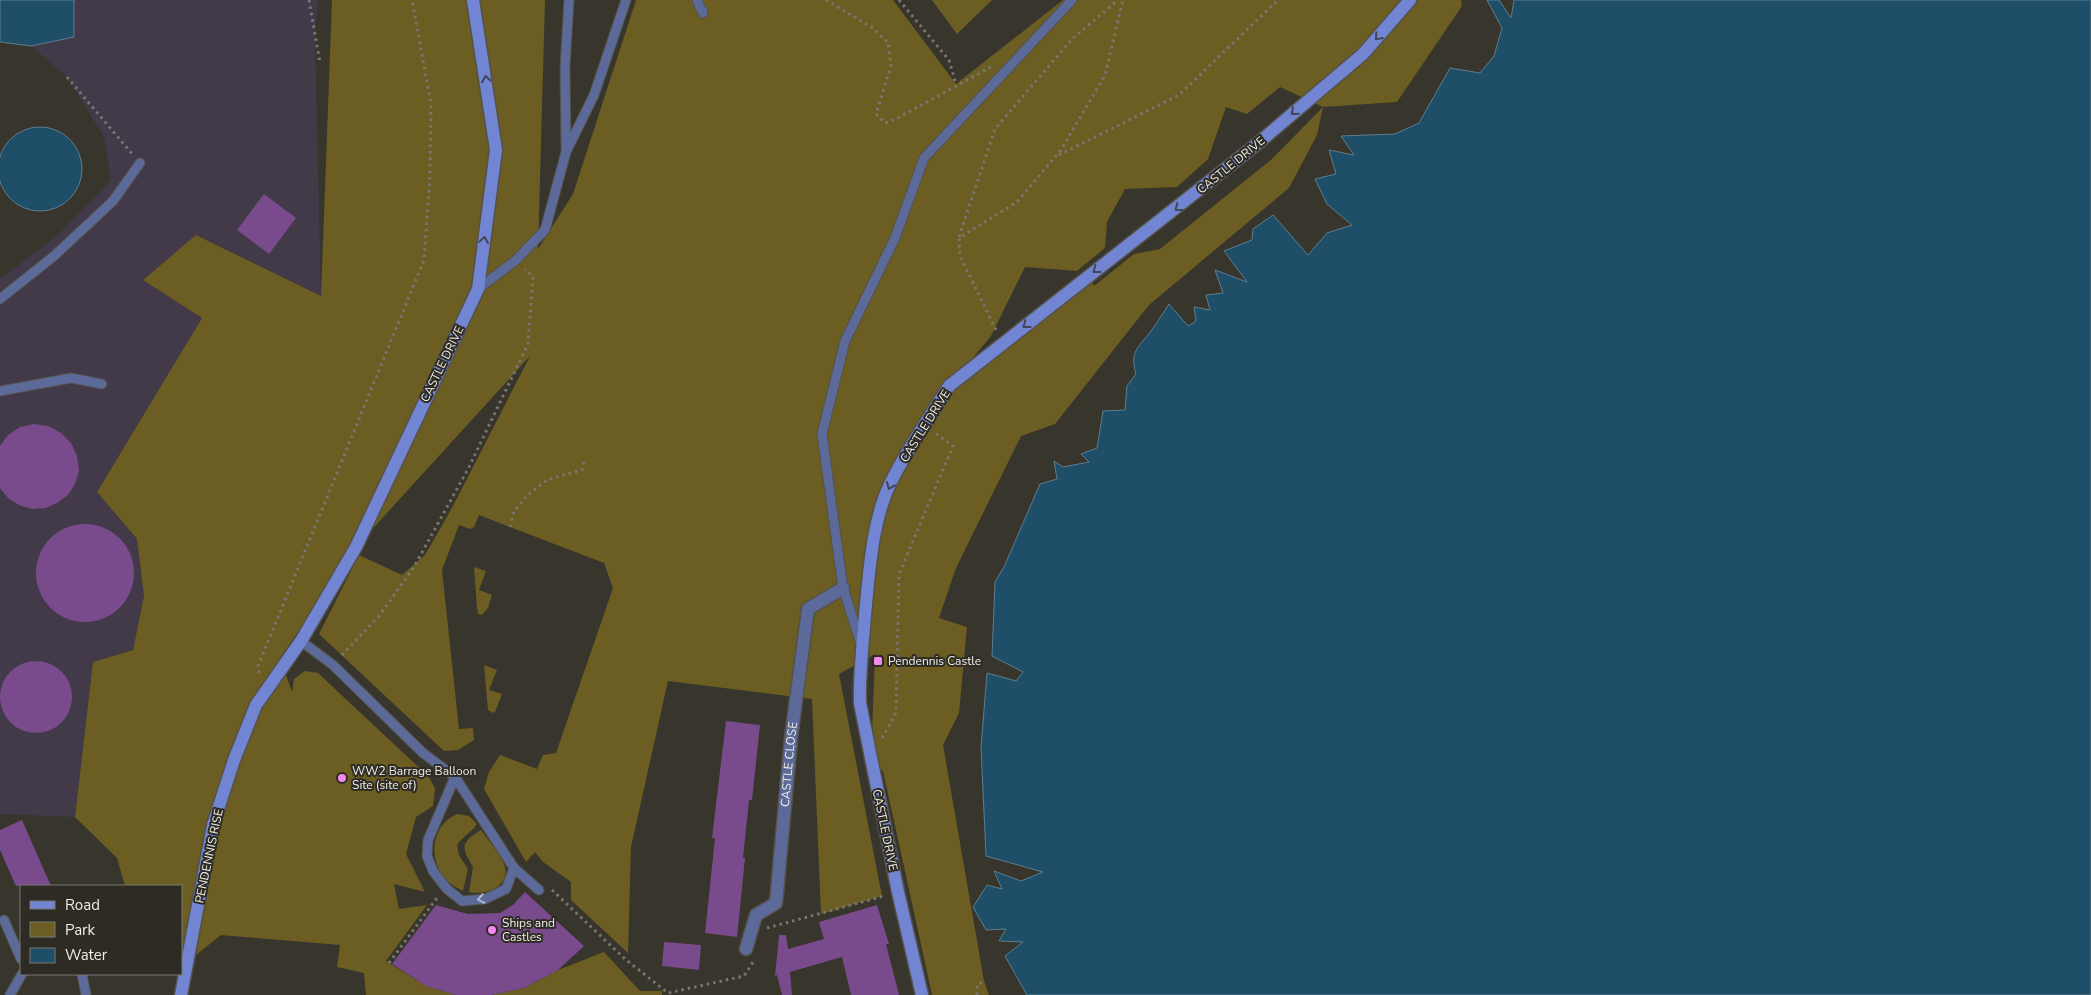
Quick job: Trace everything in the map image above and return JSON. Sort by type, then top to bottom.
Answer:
[{"type":"street","name":"CASTLE DRIVE","points":[[263,694],[301,640],[356,547],[478,289],[496,150],[473,0]]},
{"type":"street","name":"CASTLE DRIVE","points":[[922,995],[898,892],[860,703],[862,649],[870,564],[878,521],[889,485],[949,386],[1257,144],[1363,54],[1410,0]]},
{"type":"street","name":"CASTLE CLOSE","points":[[746,949],[756,915],[776,903],[791,738],[808,609],[843,588]]},
{"type":"street","name":"PENDENNIS RISE","points":[[182,995],[213,825],[234,760],[256,705],[263,694]]},
{"type":"lane","points":[[566,152],[565,68],[569,0]]},
{"type":"lane","points":[[478,289],[516,260],[545,230],[566,152],[594,95],[626,0]]},
{"type":"lane","points":[[697,0],[702,13]]},
{"type":"lane","points":[[862,649],[843,588],[822,434],[845,341],[895,238],[924,158],[1072,0]]},
{"type":"lane","points":[[0,299],[54,256],[113,201],[140,163]]},
{"type":"lane","points":[[0,392],[71,378],[102,384]]},
{"type":"lane","points":[[301,640],[333,666],[423,752],[455,777],[514,868],[539,890]]},
{"type":"lane","points":[[455,777],[428,840],[427,856],[433,871],[447,889],[462,901],[485,900],[506,889],[514,868]]},
{"type":"lane","points":[[4,920],[20,958]]},
{"type":"lane","points":[[10,995],[21,975]]},
{"type":"lane","points":[[82,975],[86,995]]},
{"type":"path","points":[[309,0],[320,63]]},
{"type":"path","points":[[263,694],[258,666],[424,260],[430,176],[431,104],[412,0]]},
{"type":"path","points":[[826,0],[873,28],[888,43],[891,66],[876,114],[885,123],[896,119],[956,84],[999,62]]},
{"type":"path","points":[[899,0],[948,60],[956,84]]},
{"type":"path","points":[[1003,343],[960,256],[959,238],[995,130],[1072,39],[1118,0]]},
{"type":"path","points":[[959,238],[1017,202],[1056,156],[1105,76],[1123,0]]},
{"type":"path","points":[[1056,156],[1179,95],[1278,0]]},
{"type":"path","points":[[67,77],[140,163]]},
{"type":"path","points":[[333,666],[379,616],[414,567],[469,467],[528,344],[533,277],[516,260]]},
{"type":"path","points":[[871,760],[896,713],[900,574],[953,446],[924,426]]},
{"type":"path","points":[[510,527],[514,511],[529,494],[549,479],[582,470],[584,461]]},
{"type":"path","points":[[539,890],[551,889],[625,959],[668,993],[744,976],[751,968],[754,960]]},
{"type":"path","points":[[764,936],[767,928],[898,892]]},
{"type":"path","points":[[389,963],[428,910]]},
{"type":"path","points":[[977,995],[977,985],[984,981]]},
{"type":"shaded area","points":[[74,0],[318,0],[315,39],[321,296],[197,235],[144,280],[202,318],[97,492],[137,539],[144,596],[133,650],[93,662],[75,817],[0,814],[0,279],[56,237],[111,180],[104,137],[67,77],[31,46],[73,37]]},
{"type":"green space","points":[[332,0],[545,0],[538,249],[573,194],[636,0],[893,0],[956,84],[1063,0],[1461,0],[1462,6],[1397,102],[1323,107],[1317,135],[1289,188],[1149,305],[1055,424],[1021,436],[956,568],[939,618],[967,627],[959,713],[943,745],[984,981],[989,995],[932,995],[883,771],[871,760],[875,654],[839,674],[882,896],[821,914],[812,699],[668,681],[631,847],[628,953],[571,900],[571,882],[543,862],[535,852],[526,862],[484,789],[489,772],[500,755],[537,769],[543,755],[556,753],[613,588],[604,563],[479,515],[474,527],[470,529],[459,525],[442,570],[459,729],[473,728],[474,740],[458,750],[444,751],[319,634],[359,555],[402,575],[425,555],[453,506],[530,356],[356,547],[280,658],[292,692],[294,679],[305,671],[318,673],[428,776],[435,788],[433,806],[416,817],[406,854],[425,892],[394,884],[399,909],[427,905],[386,961],[426,986],[456,995],[366,995],[364,973],[337,967],[340,945],[221,935],[182,966],[182,885],[125,885],[117,858],[75,817],[93,662],[133,650],[144,596],[137,539],[97,492],[202,318],[143,280],[196,235],[321,296]],"holes":[[[1280,87],[1323,107],[1272,159],[1160,249],[1134,254],[1094,286],[1090,275],[952,383],[991,336],[1025,267],[1077,271],[1105,248],[1107,222],[1125,189],[1177,187],[1208,159],[1226,107],[1247,114]]]},
{"type":"green space","points":[[932,0],[992,0],[957,34]]},
{"type":"green space","points":[[474,567],[486,571],[479,590],[492,595],[488,608],[482,615],[478,614],[477,608]]},
{"type":"green space","points":[[484,665],[497,670],[489,690],[502,694],[493,713],[488,710]]},
{"type":"green space","points":[[457,814],[469,816],[477,824],[457,845],[459,855],[468,869],[463,891],[444,877],[439,869],[434,851],[435,842],[442,825]]},
{"type":"green space","points":[[481,830],[502,860],[505,872],[501,884],[496,888],[476,893],[469,892],[473,867],[466,855],[465,846],[469,838]]},
{"type":"green space","points":[[604,952],[640,991],[662,991],[662,995],[491,995],[524,988],[558,970]]},
{"type":"water","points":[[0,0],[74,0],[74,37],[31,46],[0,42]]},
{"type":"water","points":[[1487,0],[1499,0],[1511,18],[1514,0],[2091,0],[2091,995],[1027,995],[1005,956],[1023,942],[999,941],[1006,929],[986,930],[973,907],[987,885],[1002,889],[994,871],[1021,881],[1043,872],[986,856],[981,747],[987,673],[1016,681],[1023,672],[992,656],[995,582],[1004,567],[1040,484],[1057,479],[1054,461],[1063,467],[1089,462],[1081,454],[1097,448],[1103,411],[1125,410],[1127,386],[1136,374],[1134,360],[1136,350],[1169,304],[1188,326],[1196,321],[1194,307],[1210,310],[1206,295],[1223,293],[1215,270],[1247,282],[1224,251],[1252,240],[1253,229],[1273,215],[1308,255],[1327,233],[1352,225],[1327,204],[1315,179],[1336,174],[1329,150],[1354,155],[1341,136],[1395,134],[1419,123],[1450,68],[1480,73],[1494,56],[1502,28]]},
{"type":"water","points":[[32,128],[48,128],[63,134],[75,146],[81,161],[81,177],[75,192],[63,204],[48,210],[32,210],[17,204],[5,192],[-1,177],[-1,161],[5,146],[17,134]]},
{"type":"building","points":[[264,194],[296,218],[269,254],[237,230]]},
{"type":"building","points":[[34,424],[48,426],[61,433],[71,443],[77,456],[79,471],[75,484],[68,495],[57,503],[45,508],[32,509],[19,505],[8,498],[0,488],[0,446],[8,435],[20,427]]},
{"type":"building","points":[[85,524],[104,527],[120,538],[131,554],[134,573],[131,592],[120,608],[104,619],[85,622],[66,619],[50,608],[39,592],[36,573],[39,554],[50,538],[66,527]]},
{"type":"building","points":[[36,661],[56,667],[66,677],[72,697],[66,717],[56,727],[36,733],[16,727],[6,717],[0,697],[6,677],[16,667]]},
{"type":"building","points":[[726,721],[760,725],[752,800],[749,800],[737,937],[705,933],[715,838],[712,838]]},
{"type":"building","points":[[22,820],[51,885],[16,886],[0,850],[0,830]]},
{"type":"building","name":"Ships and Castles","points":[[525,892],[584,946],[558,970],[524,988],[491,995],[456,995],[426,986],[392,964],[436,905],[468,914],[500,913],[513,905]]},
{"type":"building","points":[[877,905],[889,944],[886,944],[899,995],[851,995],[842,957],[790,972],[792,995],[782,995],[777,975],[775,976],[779,935],[786,935],[788,949],[824,939],[819,922]]},
{"type":"building","points":[[664,942],[701,945],[699,970],[662,966]]},
{"type":"place","name":"Pendennis Castle","points":[[878,661]]},
{"type":"place","name":"WW2 Barrage Balloon Site (site of)","points":[[342,778]]},
{"type":"place","name":"Ships and Castles","points":[[492,930]]}]
